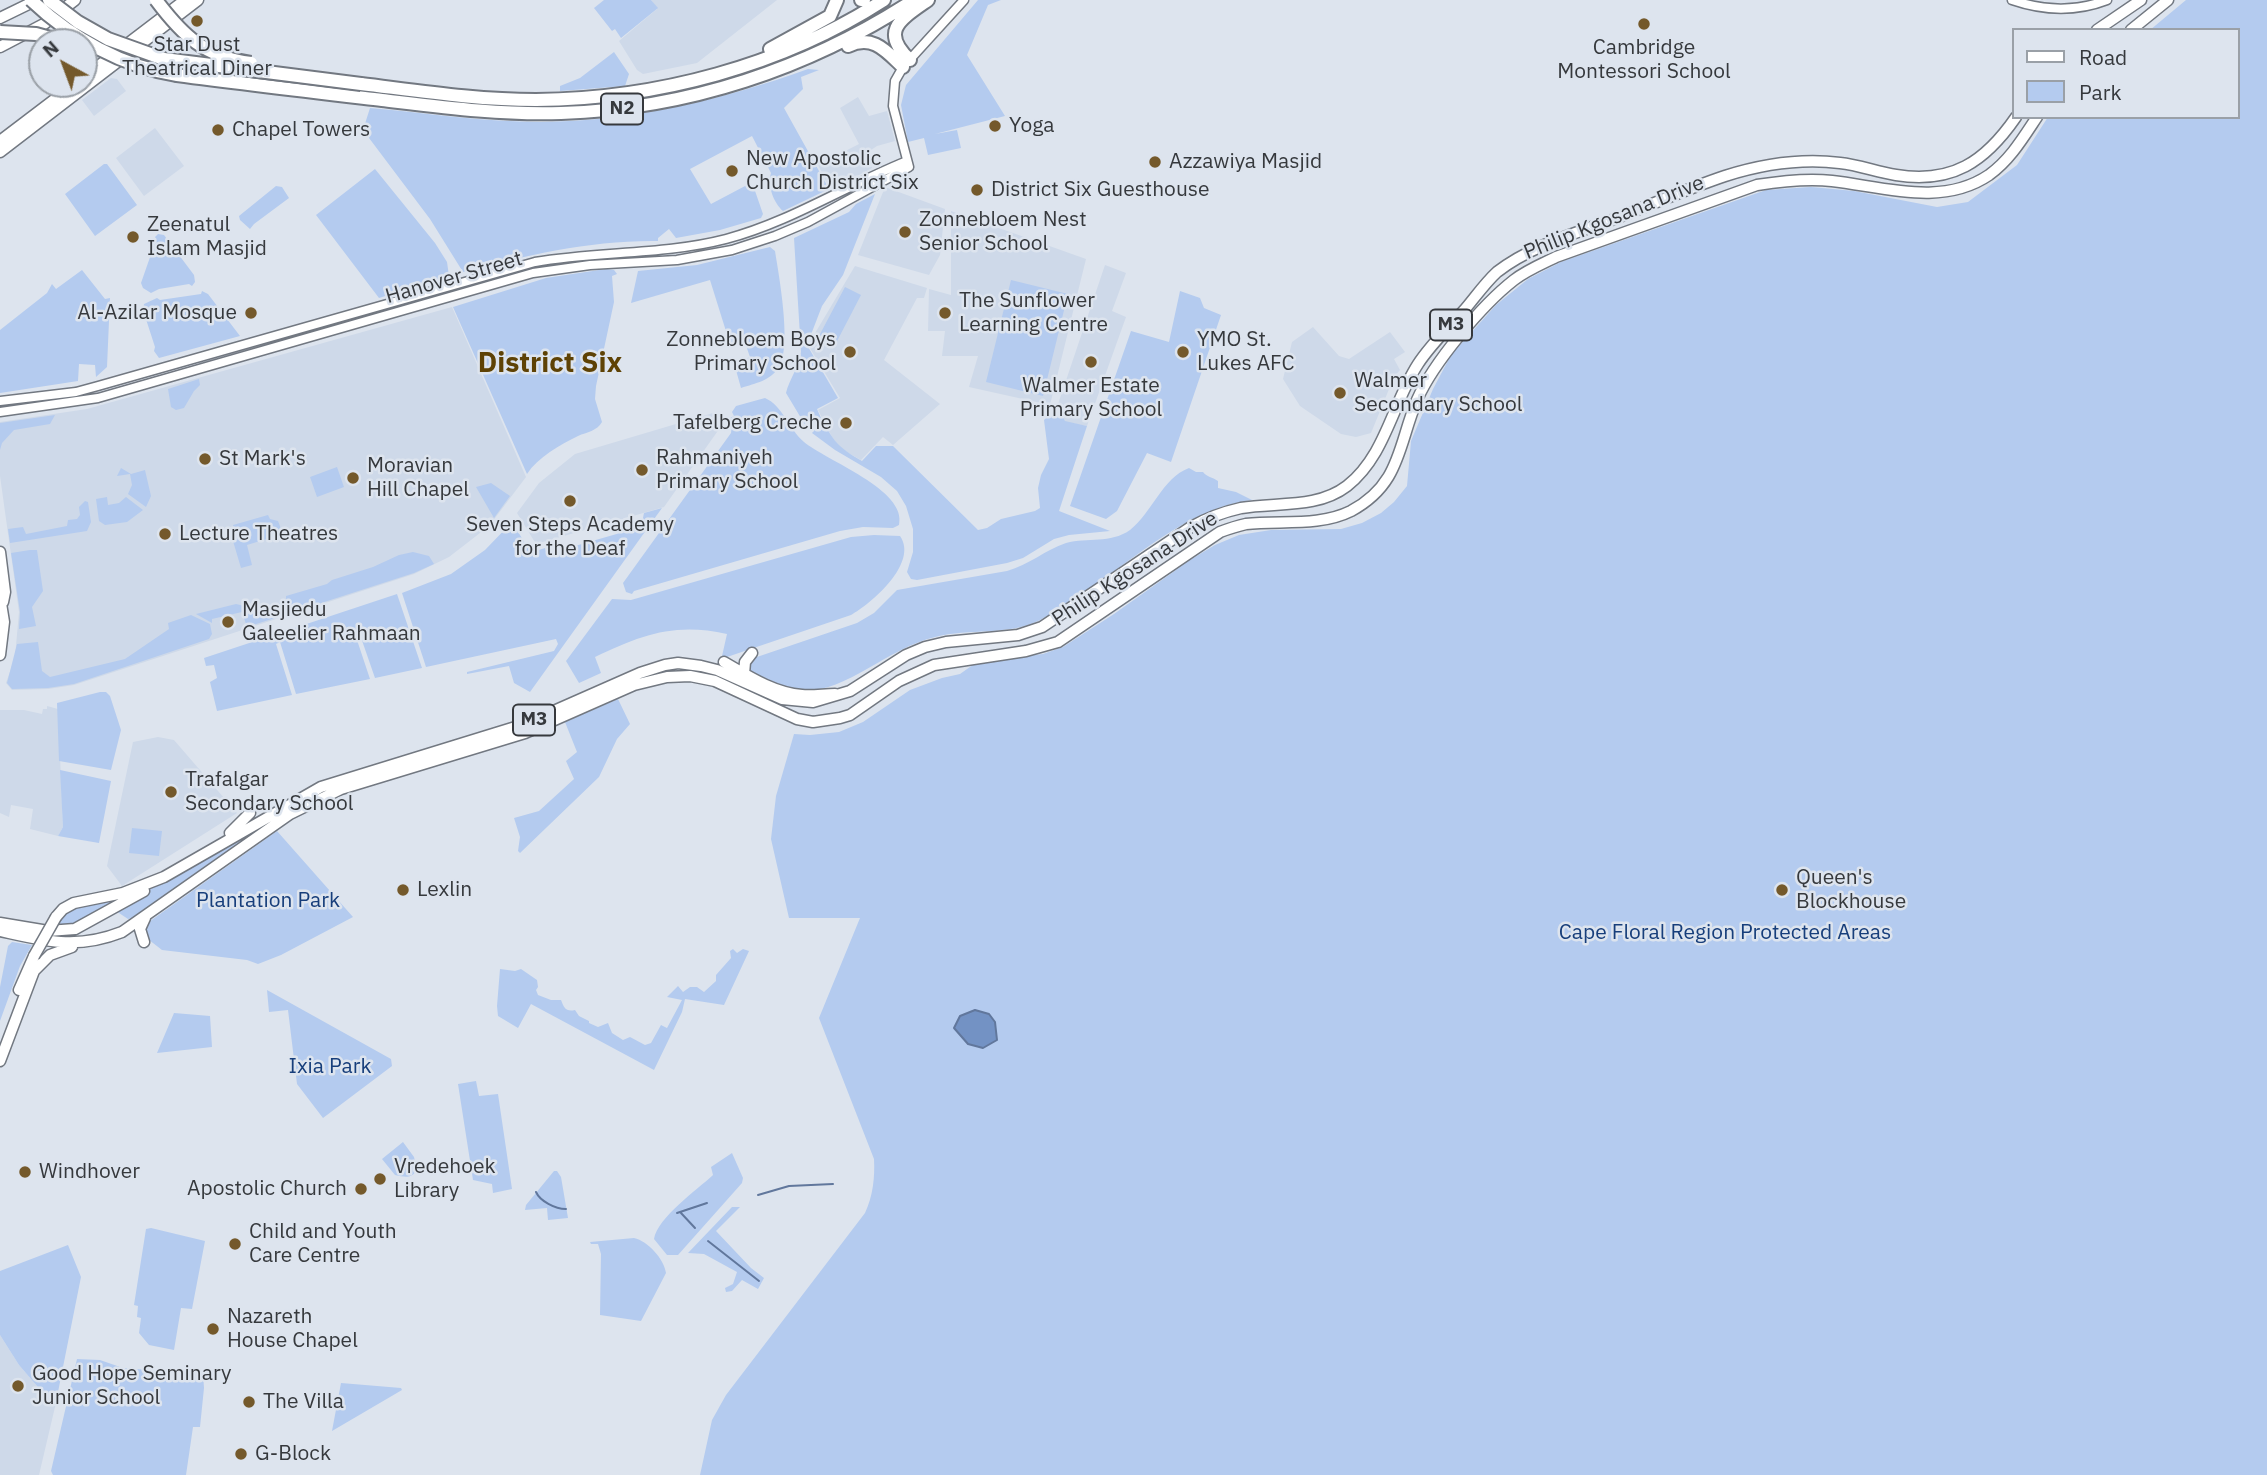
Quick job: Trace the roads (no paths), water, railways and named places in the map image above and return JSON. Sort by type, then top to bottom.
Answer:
[{"type":"highway","name":"N2","points":[[32,0],[53,20],[71,32],[120,59],[160,73],[484,98],[563,99],[647,90],[712,75],[803,43],[884,0]]},
{"type":"highway","name":"N2","points":[[49,0],[78,22],[108,38],[164,59],[357,88],[480,111],[563,113],[625,108],[682,99],[764,76],[829,49],[914,0]]},
{"type":"highway","points":[[156,0],[181,31],[215,54],[246,62],[325,74],[357,88]]},
{"type":"highway","points":[[712,75],[763,53],[830,16],[837,0]]},
{"type":"highway","points":[[907,64],[896,46],[894,31],[901,21],[928,0]]},
{"type":"highway","points":[[0,32],[28,34]]},
{"type":"highway","points":[[764,76],[789,71],[858,41],[870,41],[907,64]]},
{"type":"highway","points":[[98,55],[120,59]]},
{"type":"main road","points":[[0,18],[38,0]]},
{"type":"main road","points":[[0,47],[44,24],[75,0]]},
{"type":"main road","points":[[98,66],[185,0]]},
{"type":"main road","points":[[0,152],[198,0]]},
{"type":"main road","points":[[2100,28],[2141,0]]},
{"type":"main road","points":[[2133,28],[2168,0]]},
{"type":"main road","points":[[0,141],[57,98]]},
{"type":"main road","name":"Philip Kgosana Drive","points":[[164,877],[321,787],[505,731],[640,673],[665,665],[678,663],[717,670],[791,701],[813,702],[843,695],[906,655],[925,647],[946,642],[1018,635],[1042,627],[1211,516],[1241,508],[1307,502],[1331,495],[1345,487],[1363,472],[1376,454],[1402,390],[1420,361],[1496,273],[1533,250],[1763,164],[1809,161],[1842,163],[1919,178],[1957,170],[1977,161],[1999,142],[2014,119]]},
{"type":"main road","name":"Philip Kgosana Drive","points":[[82,943],[122,932],[145,918],[290,814],[325,795],[525,733],[644,681],[667,677],[701,677],[727,685],[797,719],[813,722],[840,718],[860,708],[898,681],[934,665],[1058,642],[1220,532],[1244,524],[1321,520],[1349,512],[1378,491],[1391,476],[1400,457],[1417,400],[1433,370],[1482,311],[1513,281],[1532,268],[1717,197],[1757,185],[1792,180],[1829,180],[1909,193],[1951,191],[1989,174],[2011,155],[2036,119]]},
{"type":"main road","points":[[1690,190],[1710,193],[1717,197],[1723,177]]},
{"type":"main road","points":[[0,552],[5,592],[1,600],[3,637],[0,655]]},
{"type":"main road","points":[[744,674],[745,662],[752,653]]},
{"type":"main road","points":[[724,662],[788,693],[843,695]]},
{"type":"main road","points":[[208,851],[250,813]]},
{"type":"main road","points":[[0,923],[48,931],[75,929],[164,877]]},
{"type":"main road","name":"M3","points":[[0,1044],[19,989],[56,917],[74,903],[126,892],[164,877]]},
{"type":"main road","points":[[144,942],[140,929],[145,918]]},
{"type":"main road","points":[[0,931],[54,943],[82,943]]},
{"type":"main road","name":"M3","points":[[0,1061],[37,967],[57,952],[82,943]]},
{"type":"street","points":[[908,164],[892,100],[895,81],[964,0]]},
{"type":"street","points":[[2012,0],[2039,8],[2063,9],[2107,0]]},
{"type":"street","name":"Hanover Street","points":[[0,401],[98,386],[535,262],[587,254],[676,248],[723,240],[781,221],[908,164]]},
{"type":"street","name":"Hanover Street","points":[[0,412],[98,398],[533,273],[590,265],[677,260],[732,250],[808,222],[908,164]]},
{"type":"waterway","points":[[758,1195],[789,1186],[833,1184]]},
{"type":"waterway","points":[[536,1192],[548,1204],[566,1209]]},
{"type":"waterway","points":[[677,1213],[707,1203]]},
{"type":"waterway","points":[[681,1213],[695,1228]]},
{"type":"waterway","points":[[708,1241],[759,1281]]},
{"type":"place","name":"Star Dust Theatrical Diner","points":[[197,21]]},
{"type":"place","name":"Cambridge Montessori School","points":[[1644,24]]},
{"type":"place","name":"Yoga","points":[[995,126]]},
{"type":"place","name":"Chapel Towers","points":[[218,130]]},
{"type":"place","name":"Azzawiya Masjid","points":[[1155,162]]},
{"type":"place","name":"New Apostolic Church District Six","points":[[732,171]]},
{"type":"place","name":"District Six Guesthouse","points":[[977,190]]},
{"type":"place","name":"Zonnebloem Nest Senior School","points":[[905,232]]},
{"type":"place","name":"Zeenatul Islam Masjid","points":[[133,237]]},
{"type":"place","name":"Al-Azilar Mosque","points":[[251,313]]},
{"type":"place","name":"The Sunflower Learning Centre","points":[[945,313]]},
{"type":"place","name":"Zonnebloem Boys Primary School","points":[[850,352]]},
{"type":"place","name":"YMO St. Lukes AFC","points":[[1183,352]]},
{"type":"place","name":"Walmer Estate Primary School","points":[[1091,362]]},
{"type":"place","name":"Walmer Secondary School","points":[[1340,393]]},
{"type":"place","name":"Tafelberg Creche","points":[[846,423]]},
{"type":"place","name":"St Mark's","points":[[205,459]]},
{"type":"place","name":"Rahmaniyeh Primary School","points":[[642,470]]},
{"type":"place","name":"Moravian Hill Chapel","points":[[353,478]]},
{"type":"place","name":"Seven Steps Academy for the Deaf","points":[[570,501]]},
{"type":"place","name":"Lecture Theatres","points":[[165,534]]},
{"type":"place","name":"Masjiedu Galeelier Rahmaan","points":[[228,622]]},
{"type":"place","name":"Trafalgar Secondary School","points":[[171,792]]},
{"type":"place","name":"Lexlin","points":[[403,890]]},
{"type":"place","name":"Queen's Blockhouse","points":[[1782,890]]},
{"type":"place","name":"Windhover","points":[[25,1172]]},
{"type":"place","name":"Vredehoek Library","points":[[380,1179]]},
{"type":"place","name":"Apostolic Church","points":[[361,1189]]},
{"type":"place","name":"Child and Youth Care Centre","points":[[235,1244]]},
{"type":"place","name":"Nazareth House Chapel","points":[[213,1329]]},
{"type":"place","name":"Good Hope Seminary Junior School","points":[[18,1386]]},
{"type":"place","name":"The Villa","points":[[249,1402]]},
{"type":"place","name":"G-Block","points":[[241,1454]]},
{"type":"district","name":"District Six","points":[[550,364]]},
{"type":"park label","name":"Plantation Park","points":[[268,901]]},
{"type":"park label","name":"Cape Floral Region Protected Areas","points":[[1725,933]]},
{"type":"park label","name":"Ixia Park","points":[[330,1067]]}]
